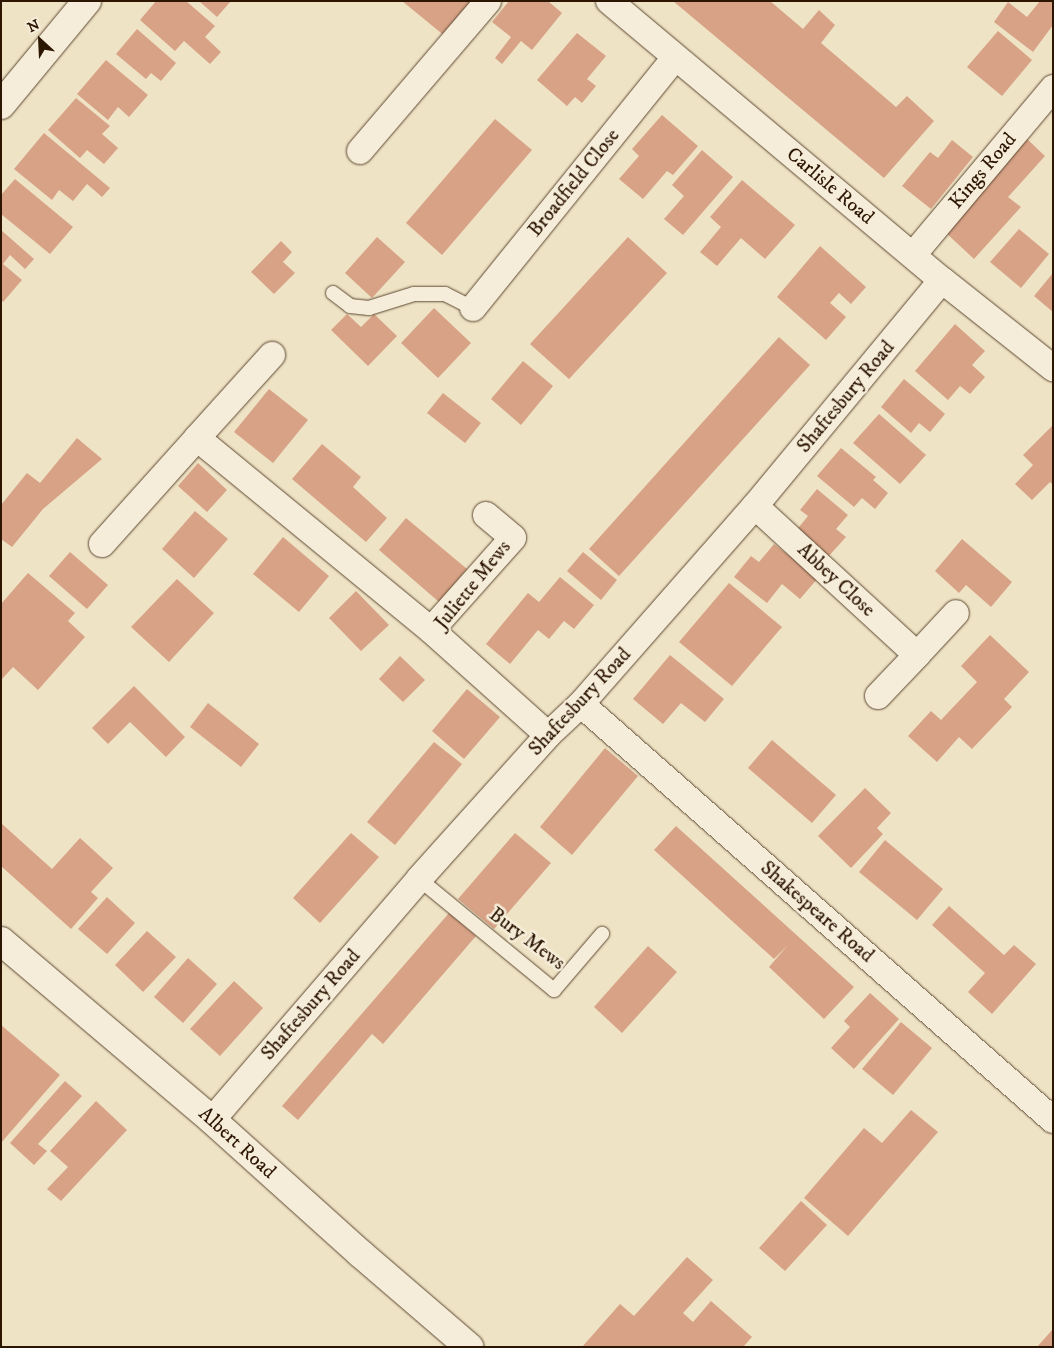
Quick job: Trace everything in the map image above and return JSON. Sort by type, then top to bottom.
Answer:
[{"type":"street","points":[[1,105],[87,1]]},
{"type":"street","points":[[360,150],[488,1]]},
{"type":"street","name":"Carlisle Road","points":[[609,1],[942,280],[1053,368]]},
{"type":"street","name":"Broadfield Close","points":[[473,308],[675,58]]},
{"type":"street","name":"Kings Road","points":[[913,255],[1053,88]]},
{"type":"street","name":"Shaftesbury Road","points":[[212,1120],[419,879],[548,736],[581,704],[755,506],[942,280]]},
{"type":"street","points":[[102,544],[272,355]]},
{"type":"street","points":[[197,438],[431,630]]},
{"type":"street","name":"Abbey Close","points":[[755,506],[917,655]]},
{"type":"street","name":"Juliette Mews","points":[[486,515],[513,538],[431,630],[548,736]]},
{"type":"street","points":[[878,696],[956,613]]},
{"type":"street","name":"Shakespeare Road","points":[[581,704],[1053,1120]]},
{"type":"street","name":"Albert Road","points":[[1,941],[212,1120],[361,1254],[470,1347]]},
{"type":"lane","points":[[334,293],[350,306],[369,308],[414,294],[445,294],[473,308]]},
{"type":"lane","name":"Bury Mews","points":[[419,879],[554,990],[602,934]]},
{"type":"building","points":[[156,1],[186,1],[215,26],[205,37],[221,52],[210,64],[184,41],[175,51],[140,20]]},
{"type":"building","points":[[199,1],[231,1],[217,17]]},
{"type":"building","points":[[402,1],[476,1],[446,37]]},
{"type":"building","points":[[509,1],[548,1],[562,13],[532,50],[521,41],[502,64],[495,58],[511,37],[492,22]]},
{"type":"building","points":[[673,1],[770,1],[803,29],[819,10],[835,25],[821,43],[896,107],[907,96],[934,121],[884,178]]},
{"type":"building","points":[[1040,1],[1053,2],[1053,25],[1033,52],[994,22],[1008,2],[1027,17]]},
{"type":"building","points":[[137,29],[176,63],[161,81],[151,73],[146,79],[116,54]]},
{"type":"building","points":[[998,31],[1032,60],[1002,96],[967,67]]},
{"type":"building","points":[[577,33],[606,56],[587,79],[596,86],[582,103],[575,97],[567,106],[537,80]]},
{"type":"building","points":[[106,60],[148,95],[129,117],[118,107],[108,120],[77,94]]},
{"type":"building","points":[[76,98],[110,126],[102,134],[118,148],[104,164],[87,150],[80,158],[48,130]]},
{"type":"building","points":[[662,115],[698,146],[673,175],[667,171],[643,199],[619,179],[639,156],[632,149]]},
{"type":"building","points":[[495,119],[532,150],[442,255],[406,223]]},
{"type":"building","points":[[44,133],[110,188],[102,197],[87,184],[73,201],[59,190],[52,200],[14,169]]},
{"type":"building","points":[[1027,139],[1045,156],[1008,197],[1021,207],[974,259],[944,231]]},
{"type":"building","points":[[952,140],[973,157],[931,209],[902,186],[930,152],[938,158]]},
{"type":"building","points":[[702,150],[733,177],[683,235],[664,219],[684,196],[672,185]]},
{"type":"building","points":[[15,179],[73,227],[50,254],[1,214],[1,195]]},
{"type":"building","points":[[742,180],[795,225],[765,259],[741,238],[717,266],[700,252],[721,227],[710,217]]},
{"type":"building","points":[[1019,229],[1049,254],[1021,288],[990,262]]},
{"type":"building","points":[[1,230],[34,259],[25,269],[10,255],[3,264],[22,280],[3,302],[1,300]]},
{"type":"building","points":[[377,237],[405,262],[372,298],[345,273]]},
{"type":"building","points":[[628,237],[667,273],[569,379],[530,344]]},
{"type":"building","points":[[281,241],[292,252],[283,262],[295,273],[274,294],[251,272]]},
{"type":"building","points":[[820,246],[866,287],[851,304],[839,293],[830,303],[846,317],[826,340],[777,297]]},
{"type":"building","points":[[1053,273],[1053,312],[1034,296]]},
{"type":"building","points":[[434,308],[471,343],[438,378],[401,343]]},
{"type":"building","points":[[347,314],[361,327],[374,314],[397,336],[368,366],[331,330]]},
{"type":"building","points":[[955,324],[985,351],[972,365],[985,377],[970,394],[960,386],[948,400],[915,371]]},
{"type":"building","points":[[779,337],[810,365],[619,576],[589,549]]},
{"type":"building","points":[[523,361],[553,386],[521,425],[491,399]]},
{"type":"building","points":[[904,379],[945,414],[930,432],[919,423],[911,433],[881,407]]},
{"type":"building","points":[[269,389],[308,420],[273,463],[234,432]]},
{"type":"building","points":[[443,393],[481,423],[465,443],[427,413]]},
{"type":"building","points":[[879,414],[926,455],[900,484],[853,443]]},
{"type":"building","points":[[1053,425],[1053,485],[1050,482],[1032,500],[1015,484],[1033,465],[1023,455]]},
{"type":"building","points":[[77,438],[102,459],[43,509],[12,547],[1,539],[1,505],[27,473],[40,483]]},
{"type":"building","points":[[322,444],[361,477],[353,487],[387,518],[366,542],[292,479]]},
{"type":"building","points":[[841,448],[876,477],[873,480],[888,493],[875,509],[862,498],[854,507],[817,476]]},
{"type":"building","points":[[198,463],[227,490],[207,512],[178,486]]},
{"type":"building","points":[[817,489],[848,515],[836,529],[846,537],[827,558],[795,532],[808,516],[800,510]]},
{"type":"building","points":[[195,511],[228,539],[194,578],[162,549]]},
{"type":"building","points":[[406,518],[467,569],[439,602],[379,550]]},
{"type":"building","points":[[283,537],[329,576],[299,612],[253,574]]},
{"type":"building","points":[[962,539],[1012,582],[991,607],[966,585],[959,593],[935,571]]},
{"type":"building","points":[[774,544],[818,578],[800,599],[782,584],[767,603],[734,577],[751,556],[759,562]]},
{"type":"building","points":[[70,552],[108,585],[87,609],[49,576]]},
{"type":"building","points":[[583,552],[617,580],[601,600],[567,571]]},
{"type":"building","points":[[28,573],[75,613],[68,621],[85,637],[38,690],[13,667],[1,680],[1,604]]},
{"type":"building","points":[[560,577],[594,605],[574,629],[564,621],[549,639],[538,630],[510,664],[486,644],[528,593],[539,602]]},
{"type":"building","points":[[177,579],[214,613],[169,662],[131,627]]},
{"type":"building","points":[[729,583],[782,627],[732,686],[679,642]]},
{"type":"building","points":[[356,591],[389,625],[361,651],[329,618]]},
{"type":"building","points":[[990,635],[1029,672],[1004,699],[1012,707],[972,749],[959,737],[937,762],[908,736],[931,711],[941,720],[977,682],[961,666]]},
{"type":"building","points":[[670,655],[724,699],[705,722],[681,703],[663,724],[633,699]]},
{"type":"building","points":[[400,656],[425,680],[403,702],[379,679]]},
{"type":"building","points":[[134,686],[185,737],[166,757],[130,722],[108,744],[92,728]]},
{"type":"building","points":[[467,689],[500,717],[464,759],[432,731]]},
{"type":"building","points":[[208,703],[259,744],[241,767],[190,727]]},
{"type":"building","points":[[772,740],[836,795],[812,823],[748,768]]},
{"type":"building","points":[[434,742],[462,764],[395,845],[367,822]]},
{"type":"building","points":[[605,748],[638,776],[572,855],[540,827]]},
{"type":"building","points":[[865,788],[891,813],[877,828],[883,834],[851,868],[818,836]]},
{"type":"building","points":[[1,823],[52,869],[80,838],[113,868],[91,892],[98,898],[71,929],[1,866]]},
{"type":"building","points":[[676,826],[854,987],[824,1019],[769,967],[788,945],[774,959],[654,850]]},
{"type":"building","points":[[351,833],[379,857],[320,923],[293,898]]},
{"type":"building","points":[[515,833],[551,863],[494,929],[458,899]]},
{"type":"building","points":[[885,840],[943,889],[917,920],[859,872]]},
{"type":"building","points":[[107,897],[135,923],[107,954],[78,929]]},
{"type":"building","points":[[949,906],[1004,955],[1014,945],[1036,964],[992,1014],[968,992],[985,973],[932,925]]},
{"type":"building","points":[[449,913],[476,936],[383,1044],[372,1034],[298,1120],[282,1106]]},
{"type":"building","points":[[147,931],[176,957],[143,992],[115,965]]},
{"type":"building","points":[[648,946],[677,972],[622,1033],[594,1007]]},
{"type":"building","points":[[188,958],[217,984],[183,1023],[154,997]]},
{"type":"building","points":[[234,981],[263,1008],[220,1056],[190,1029]]},
{"type":"building","points":[[870,993],[899,1019],[854,1069],[831,1048],[850,1027],[844,1021]]},
{"type":"building","points":[[901,1022],[932,1048],[893,1095],[862,1069]]},
{"type":"building","points":[[1,1025],[60,1075],[1,1143]]},
{"type":"building","points":[[65,1081],[82,1096],[38,1144],[47,1151],[34,1165],[10,1143]]},
{"type":"building","points":[[96,1101],[127,1130],[61,1201],[47,1189],[68,1167],[50,1151]]},
{"type":"building","points":[[911,1110],[938,1132],[848,1236],[804,1198],[864,1128],[882,1143]]},
{"type":"building","points":[[801,1201],[827,1225],[785,1271],[759,1248]]},
{"type":"building","points":[[687,1257],[713,1280],[683,1313],[693,1322],[711,1301],[752,1337],[743,1347],[582,1347],[620,1304],[634,1316]]},
{"type":"building","points":[[1053,1329],[1053,1347],[1037,1347]]}]
